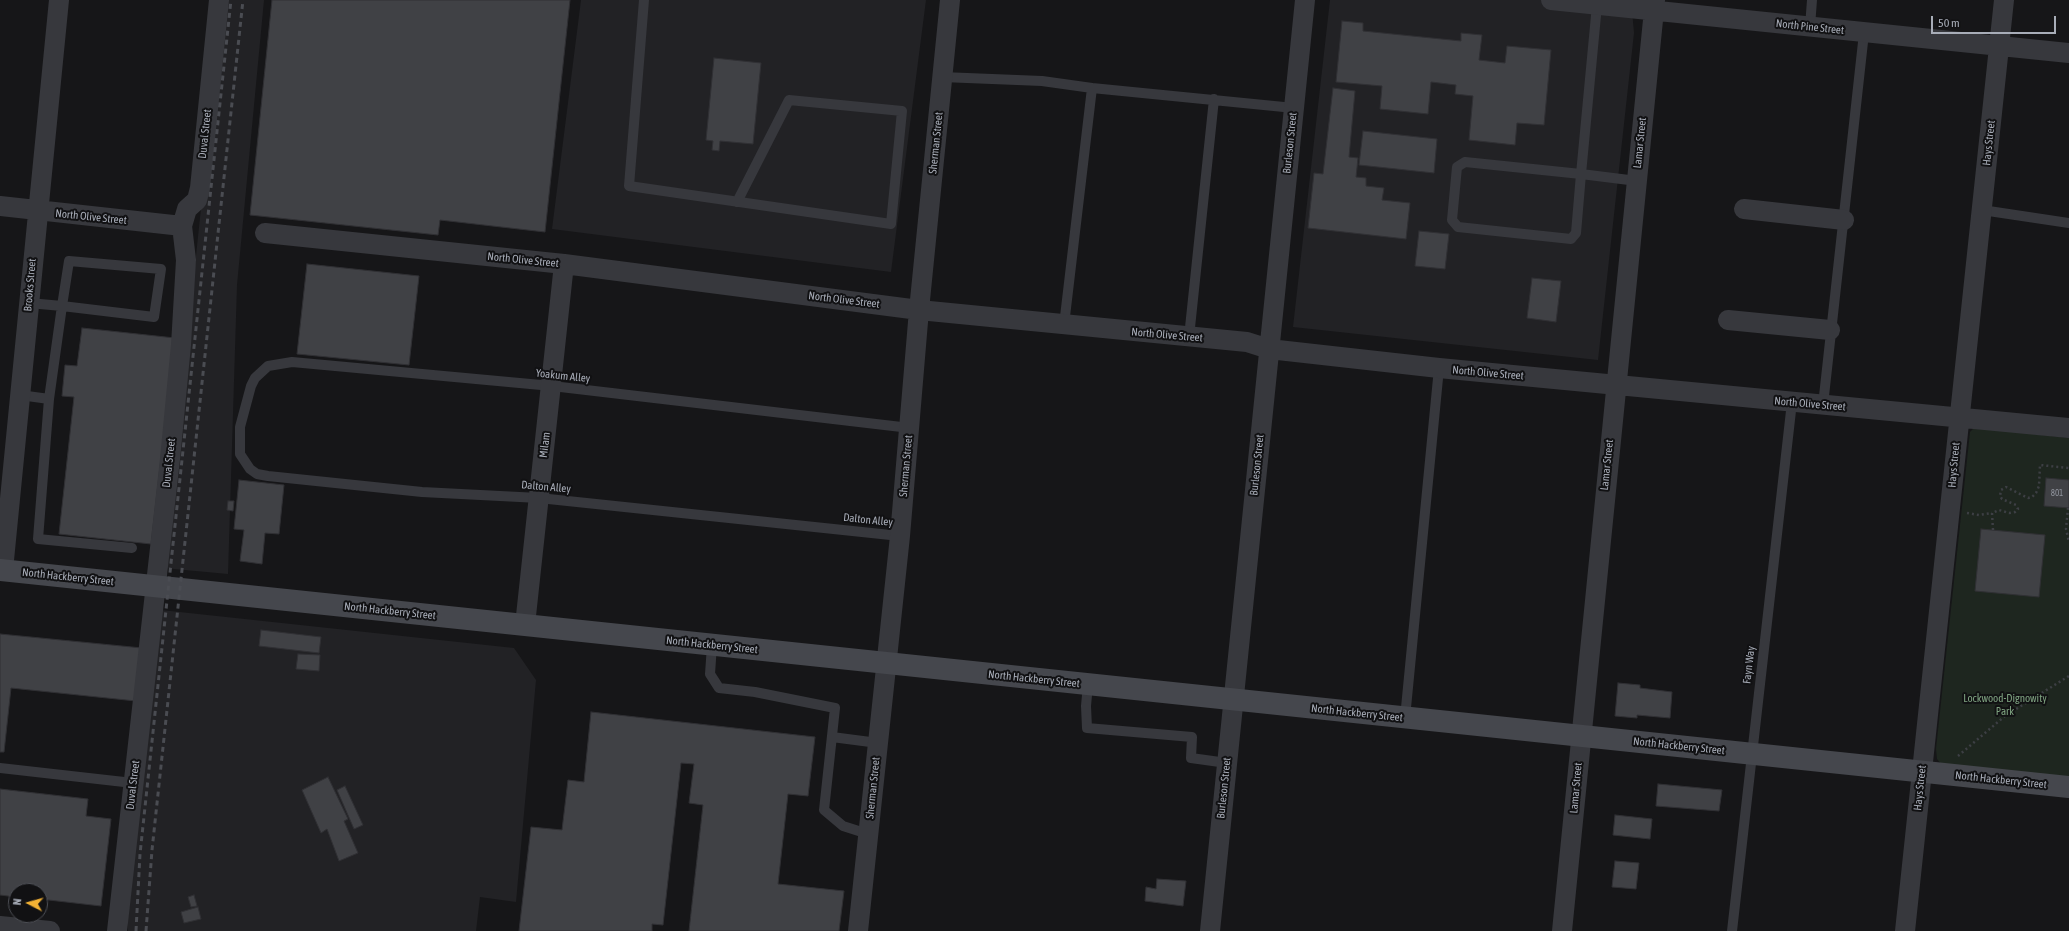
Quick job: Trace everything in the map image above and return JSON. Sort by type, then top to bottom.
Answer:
[{"type":"main road","name":"North Hackberry Street","points":[[2,570],[2069,787]]},
{"type":"street","name":"Brooks Street","points":[[2,570],[7,464],[20,395],[59,0]]},
{"type":"street","name":"Duval Street","points":[[117,931],[156,586],[181,345],[186,260],[182,226],[187,209],[197,200],[200,188],[219,0]]},
{"type":"street","name":"Sherman Street","points":[[858,931],[900,536],[919,310],[950,0]]},
{"type":"street","name":"Burleson Street","points":[[1210,931],[1305,0]]},
{"type":"street","name":"North Pine Street","points":[[1551,0],[1597,5],[1654,5],[1810,27],[2069,54]]},
{"type":"street","name":"Hays Street","points":[[1905,931],[2004,0]]},
{"type":"street","name":"Lamar Street","points":[[1562,931],[1580,736],[1654,5]]},
{"type":"street","name":"North Olive Street","points":[[0,206],[182,226]]},
{"type":"street","points":[[1744,209],[1844,220]]},
{"type":"street","name":"North Olive Street","points":[[265,233],[564,264],[919,310],[1247,342],[1269,349],[1439,368],[2069,428]]},
{"type":"street","name":"Milam","points":[[525,625],[564,264]]},
{"type":"street","points":[[1728,320],[1830,330]]},
{"type":"street","points":[[0,926],[50,931]]},
{"type":"lane","points":[[644,0],[629,186],[737,202],[891,224],[902,111],[789,100],[737,202]]},
{"type":"lane","points":[[1810,27],[1812,0]]},
{"type":"lane","points":[[1597,5],[1581,174],[1576,233],[1570,239],[1458,228],[1452,220],[1457,166],[1465,162],[1581,174],[1637,181]]},
{"type":"lane","points":[[1823,405],[1830,330],[1844,220],[1864,33]]},
{"type":"lane","points":[[942,77],[1042,82],[1294,108]]},
{"type":"lane","points":[[1064,325],[1092,88]]},
{"type":"lane","points":[[1189,337],[1214,100]]},
{"type":"lane","points":[[1982,210],[2069,223]]},
{"type":"lane","points":[[29,303],[62,306],[154,317],[161,269],[69,261],[62,306],[49,399],[38,539],[132,548]]},
{"type":"lane","name":"Yoakum Alley","points":[[243,412],[251,386],[262,370],[268,366],[287,362],[552,386],[910,428]]},
{"type":"lane","points":[[1405,718],[1439,368]]},
{"type":"lane","points":[[20,395],[49,399]]},
{"type":"lane","name":"Fayn Way","points":[[1732,931],[1792,402]]},
{"type":"lane","name":"Dalton Alley","points":[[243,412],[239,441],[240,454],[250,469],[257,474],[281,478],[422,492],[539,498],[900,536]]},
{"type":"lane","points":[[712,645],[709,666],[710,674],[719,688],[755,692],[835,708],[824,810],[843,826],[868,834]]},
{"type":"lane","points":[[1088,684],[1086,706],[1087,728],[1192,737],[1191,758],[1227,762]]},
{"type":"lane","points":[[832,737],[878,743]]},
{"type":"lane","points":[[0,768],[133,784]]},
{"type":"path","points":[[1950,511],[1979,515],[1992,513],[1999,510],[2009,513],[2015,512],[2018,509],[2016,505],[2002,500],[2000,496],[2001,490],[2006,487],[2028,498],[2036,493],[2040,465],[2069,468]]},
{"type":"path","points":[[2068,508],[2066,529],[2069,542]]},
{"type":"path","points":[[1992,513],[1994,530]]},
{"type":"path","points":[[1952,760],[2005,716],[2069,676]]},
{"type":"shaded area","points":[[223,0],[264,0],[237,285],[228,574],[163,568]]},
{"type":"shaded area","points":[[581,0],[926,0],[891,272],[552,229]]},
{"type":"shaded area","points":[[1330,0],[1631,0],[1634,33],[1598,360],[1293,327]]},
{"type":"shaded area","points":[[161,610],[514,648],[536,680],[516,902],[480,897],[476,931],[128,931],[128,917]]},
{"type":"green space","name":"Lockwood-Dignowity Park","points":[[1979,428],[2069,438],[2069,780],[1941,764],[1937,759],[1936,749],[1970,432],[1973,429]]},
{"type":"building","points":[[272,0],[570,0],[545,232],[440,220],[438,235],[250,215]]},
{"type":"building","points":[[1342,21],[1363,23],[1363,31],[1461,41],[1461,33],[1482,35],[1479,60],[1505,63],[1507,46],[1551,50],[1544,125],[1517,123],[1515,145],[1469,140],[1473,96],[1455,94],[1456,85],[1431,82],[1428,114],[1380,109],[1382,86],[1336,82]]},
{"type":"building","points":[[714,58],[761,63],[753,144],[720,141],[719,151],[712,150],[713,141],[706,140]]},
{"type":"building","points":[[1333,88],[1355,91],[1349,157],[1358,158],[1356,177],[1366,178],[1366,186],[1384,188],[1382,200],[1410,203],[1406,239],[1308,228],[1314,173],[1323,174]]},
{"type":"building","points":[[1363,131],[1437,139],[1434,173],[1359,165]]},
{"type":"building","points":[[1419,231],[1449,234],[1445,269],[1415,266]]},
{"type":"building","points":[[307,264],[419,276],[409,365],[297,354]]},
{"type":"building","points":[[1532,278],[1561,281],[1556,322],[1527,318]]},
{"type":"building","points":[[82,328],[175,338],[151,544],[59,534],[74,397],[62,396],[65,365],[77,366]]},
{"type":"building","points":[[2046,478],[2069,480],[2069,508],[2044,506]]},
{"type":"building","points":[[239,480],[284,485],[279,534],[265,533],[262,564],[240,561],[244,530],[234,529]]},
{"type":"building","points":[[228,501],[234,501],[233,511],[227,510]]},
{"type":"building","points":[[1981,529],[2045,535],[2039,597],[1975,591]]},
{"type":"building","points":[[261,630],[321,637],[319,653],[259,646]]},
{"type":"building","points":[[0,634],[142,648],[136,701],[11,688],[4,752],[0,752]]},
{"type":"building","points":[[298,654],[320,655],[319,671],[296,669]]},
{"type":"building","points":[[1618,683],[1640,685],[1640,688],[1672,692],[1670,718],[1637,715],[1637,718],[1615,716]]},
{"type":"building","points":[[591,712],[815,737],[808,796],[788,794],[778,884],[844,891],[839,931],[689,931],[703,805],[689,803],[694,764],[681,763],[663,925],[652,924],[652,931],[519,931],[531,827],[562,830],[568,780],[584,782]]},
{"type":"building","points":[[328,777],[348,819],[344,821],[358,853],[339,861],[327,829],[321,833],[302,790]]},
{"type":"building","points":[[1658,784],[1722,790],[1719,811],[1656,806]]},
{"type":"building","points":[[345,786],[363,825],[354,829],[337,790]]},
{"type":"building","points":[[0,789],[88,799],[86,816],[111,819],[101,906],[48,900],[48,883],[8,883],[8,896],[0,895]]},
{"type":"building","points":[[1615,815],[1652,819],[1650,839],[1613,835]]},
{"type":"building","points":[[1615,861],[1639,863],[1636,889],[1612,887]]},
{"type":"building","points":[[1157,879],[1186,881],[1183,906],[1145,901],[1146,887],[1156,889]]},
{"type":"building","points":[[194,895],[197,906],[191,907],[188,897]]},
{"type":"building","points":[[198,907],[201,919],[184,923],[181,912]]},
{"type":"railway","points":[[136,931],[140,854],[231,0]]},
{"type":"railway","points":[[146,931],[152,850],[243,0]]}]
